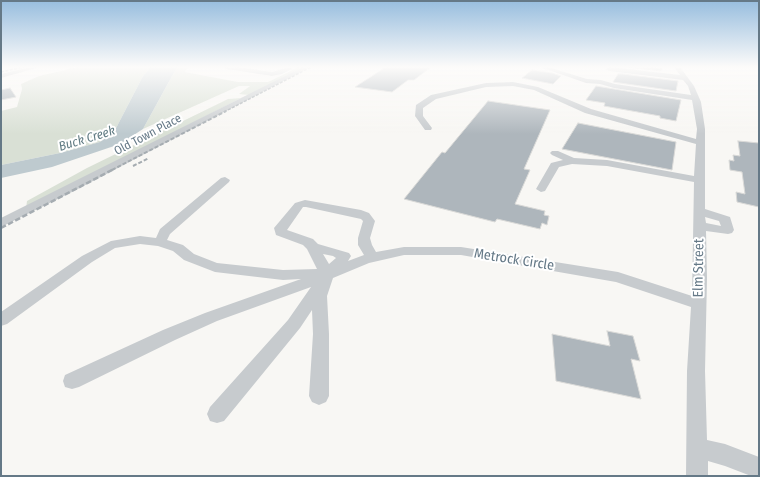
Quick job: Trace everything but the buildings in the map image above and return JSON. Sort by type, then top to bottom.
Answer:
[{"type":"street","name":"Old Town Place","points":[[1,223],[75,187],[263,89]]},
{"type":"street","points":[[428,128],[418,116],[419,107],[434,97],[468,89]]},
{"type":"street","points":[[539,89],[588,111],[701,143]]},
{"type":"street","points":[[636,89],[696,98]]},
{"type":"street","name":"Elm Street","points":[[692,89],[696,98],[700,118],[701,143],[699,180],[699,304],[696,371],[698,476]]},
{"type":"street","points":[[555,153],[572,161]]},
{"type":"street","points":[[541,189],[555,166],[572,161],[607,163],[699,180]]},
{"type":"street","points":[[160,242],[165,232],[225,180]]},
{"type":"street","points":[[319,396],[321,334],[319,296],[327,274],[313,247],[308,242],[280,230],[280,228],[301,204],[305,203],[349,211],[365,216],[369,223],[364,238],[365,245],[372,257]]},
{"type":"street","points":[[1,320],[87,259],[111,245],[140,240],[160,242],[178,248],[189,257],[200,263],[215,267],[283,275],[327,274]]},
{"type":"street","points":[[217,414],[294,324],[327,274],[344,256],[338,253],[313,247]]},
{"type":"street","name":"Metrock Circle","points":[[72,381],[169,335],[267,296],[300,286],[372,257],[404,251],[461,251],[618,277],[699,304]]},
{"type":"street","points":[[698,448],[725,455],[759,468]]},
{"type":"shaded area","points":[[22,89],[136,89],[114,132],[100,142],[60,153],[1,165],[1,111],[17,107]]},
{"type":"shaded area","points":[[136,89],[165,89],[143,129],[120,144],[52,167],[1,178],[1,165],[60,153],[100,142],[114,132]]},
{"type":"shaded area","points":[[165,89],[232,89],[143,129]]},
{"type":"shaded area","points":[[246,89],[260,89],[249,95],[239,94]]},
{"type":"shaded area","points":[[241,98],[26,209],[27,201],[87,168],[228,99]]},
{"type":"railway","points":[[224,112],[268,89]]},
{"type":"railway","points":[[112,170],[226,111]]},
{"type":"railway","points":[[133,166],[149,158]]},
{"type":"railway","points":[[1,228],[114,169]]},
{"type":"water label","name":"Buck Creek","points":[[87,139]]}]
